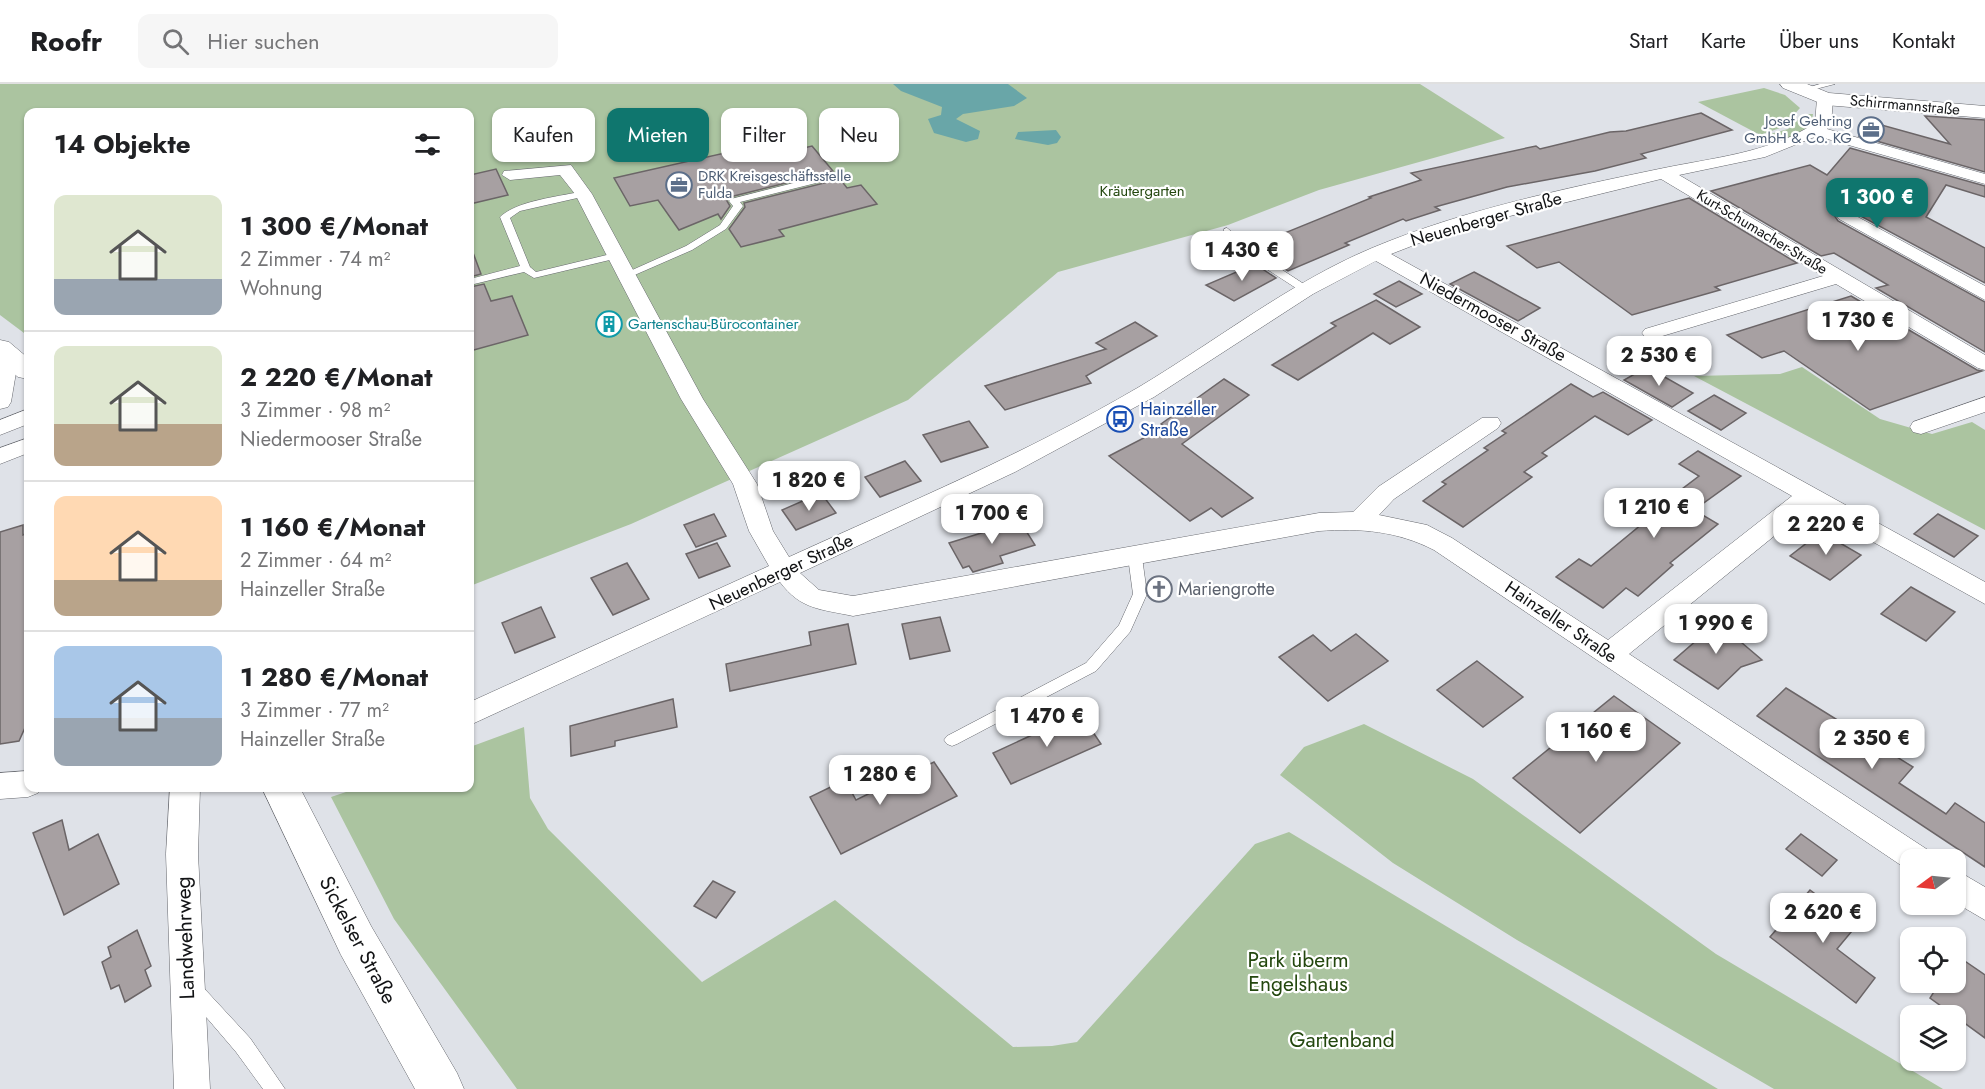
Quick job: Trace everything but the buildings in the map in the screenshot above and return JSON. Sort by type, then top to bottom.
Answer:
[{"type":"main road","name":"Schirrmannstraße","points":[[1797,87],[1912,108],[1985,111]]},
{"type":"main road","name":"Sickelser Straße","points":[[283,792],[315,861],[378,979],[441,1089]]},
{"type":"street","points":[[1828,91],[1825,119],[1816,131],[1985,179]]},
{"type":"street","name":"Neuenberger Straße","points":[[474,712],[951,494],[1085,426],[1146,392],[1306,290],[1376,253],[1447,226],[1663,173],[1759,153],[1804,138],[1816,131]]},
{"type":"street","name":"Hainzeller Straße","points":[[510,175],[565,169],[583,194],[692,399],[745,484],[761,531],[784,570],[812,598],[853,606],[1320,522],[1359,520],[1418,531],[1443,544],[1610,654],[1901,849]]},
{"type":"street","name":"Kurt-Schumacher-Straße","points":[[1663,173],[1985,364]]},
{"type":"street","points":[[1845,214],[1985,294]]},
{"type":"street","name":"Niedermooser Straße","points":[[1376,253],[1985,594]]},
{"type":"street","points":[[1652,333],[1839,278]]},
{"type":"street","points":[[0,402],[13,358]]},
{"type":"street","points":[[1921,427],[1985,404]]},
{"type":"street","points":[[0,428],[24,418]]},
{"type":"street","points":[[1359,520],[1386,494],[1490,423]]},
{"type":"street","points":[[0,456],[24,447]]},
{"type":"street","points":[[1610,654],[1808,496]]},
{"type":"street","points":[[0,786],[24,784]]},
{"type":"street","name":"Landwehrweg","points":[[185,792],[182,836],[185,981],[192,1089]]},
{"type":"street","points":[[1966,892],[1985,905]]},
{"type":"lane","points":[[626,275],[689,248],[723,228],[738,206],[734,201],[837,175]]},
{"type":"lane","points":[[583,194],[517,209],[505,217],[526,268],[534,274],[615,256]]},
{"type":"lane","points":[[1227,231],[1260,260],[1306,290]]},
{"type":"lane","points":[[474,281],[526,268]]},
{"type":"lane","points":[[952,740],[1091,667],[1125,628],[1140,594],[1135,557]]},
{"type":"lane","points":[[185,981],[243,1045],[275,1089]]},
{"type":"green space","name":"Kräutergarten","points":[[0,84],[1420,84],[1505,138],[1319,190],[1228,225],[1058,272],[908,400],[631,524],[474,584],[474,108],[24,108],[24,333],[0,315]]},
{"type":"green space","points":[[1764,88],[1785,95],[1800,108],[1783,127],[1760,135],[1698,102]]},
{"type":"green space","points":[[1804,114],[1813,114],[1811,121],[1796,135],[1768,145],[1756,138],[1788,129]]},
{"type":"green space","points":[[1802,367],[1880,419],[1932,434],[1972,422],[1985,430],[1985,530],[1694,376],[1780,374]]},
{"type":"green space","points":[[1364,724],[1473,779],[1716,954],[1900,1063],[1900,1071],[1913,1071],[1943,1089],[1774,1089],[1517,940],[1393,863],[1280,775],[1304,747]]},
{"type":"green space","name":"Park überm Engelshaus","points":[[524,727],[530,798],[548,829],[702,982],[835,900],[1013,1047],[1052,1046],[1077,1042],[1255,844],[1289,832],[1718,1089],[517,1089],[394,919],[331,797],[346,792],[474,792],[474,746]]},
{"type":"water","points":[[893,84],[1008,84],[1027,98],[1014,106],[963,114],[956,119],[980,131],[978,139],[966,142],[934,133],[928,119],[941,115],[942,107],[901,91]]},
{"type":"water","points":[[1056,130],[1061,137],[1057,143],[1048,145],[1015,139],[1018,132]]},
{"type":"place","name":"Josef Gehring GmbH & Co. KG","points":[[1871,130]]},
{"type":"place","name":"DRK Kreisgeschäftsstelle Fulda","points":[[679,185]]},
{"type":"place","name":"Gartenschau-Bürocontainer","points":[[609,324]]},
{"type":"place","name":"Hainzeller Straße","points":[[1120,419]]},
{"type":"place","name":"Mariengrotte","points":[[1159,589]]},
{"type":"park label","name":"Gartenband","points":[[1342,1040]]}]
